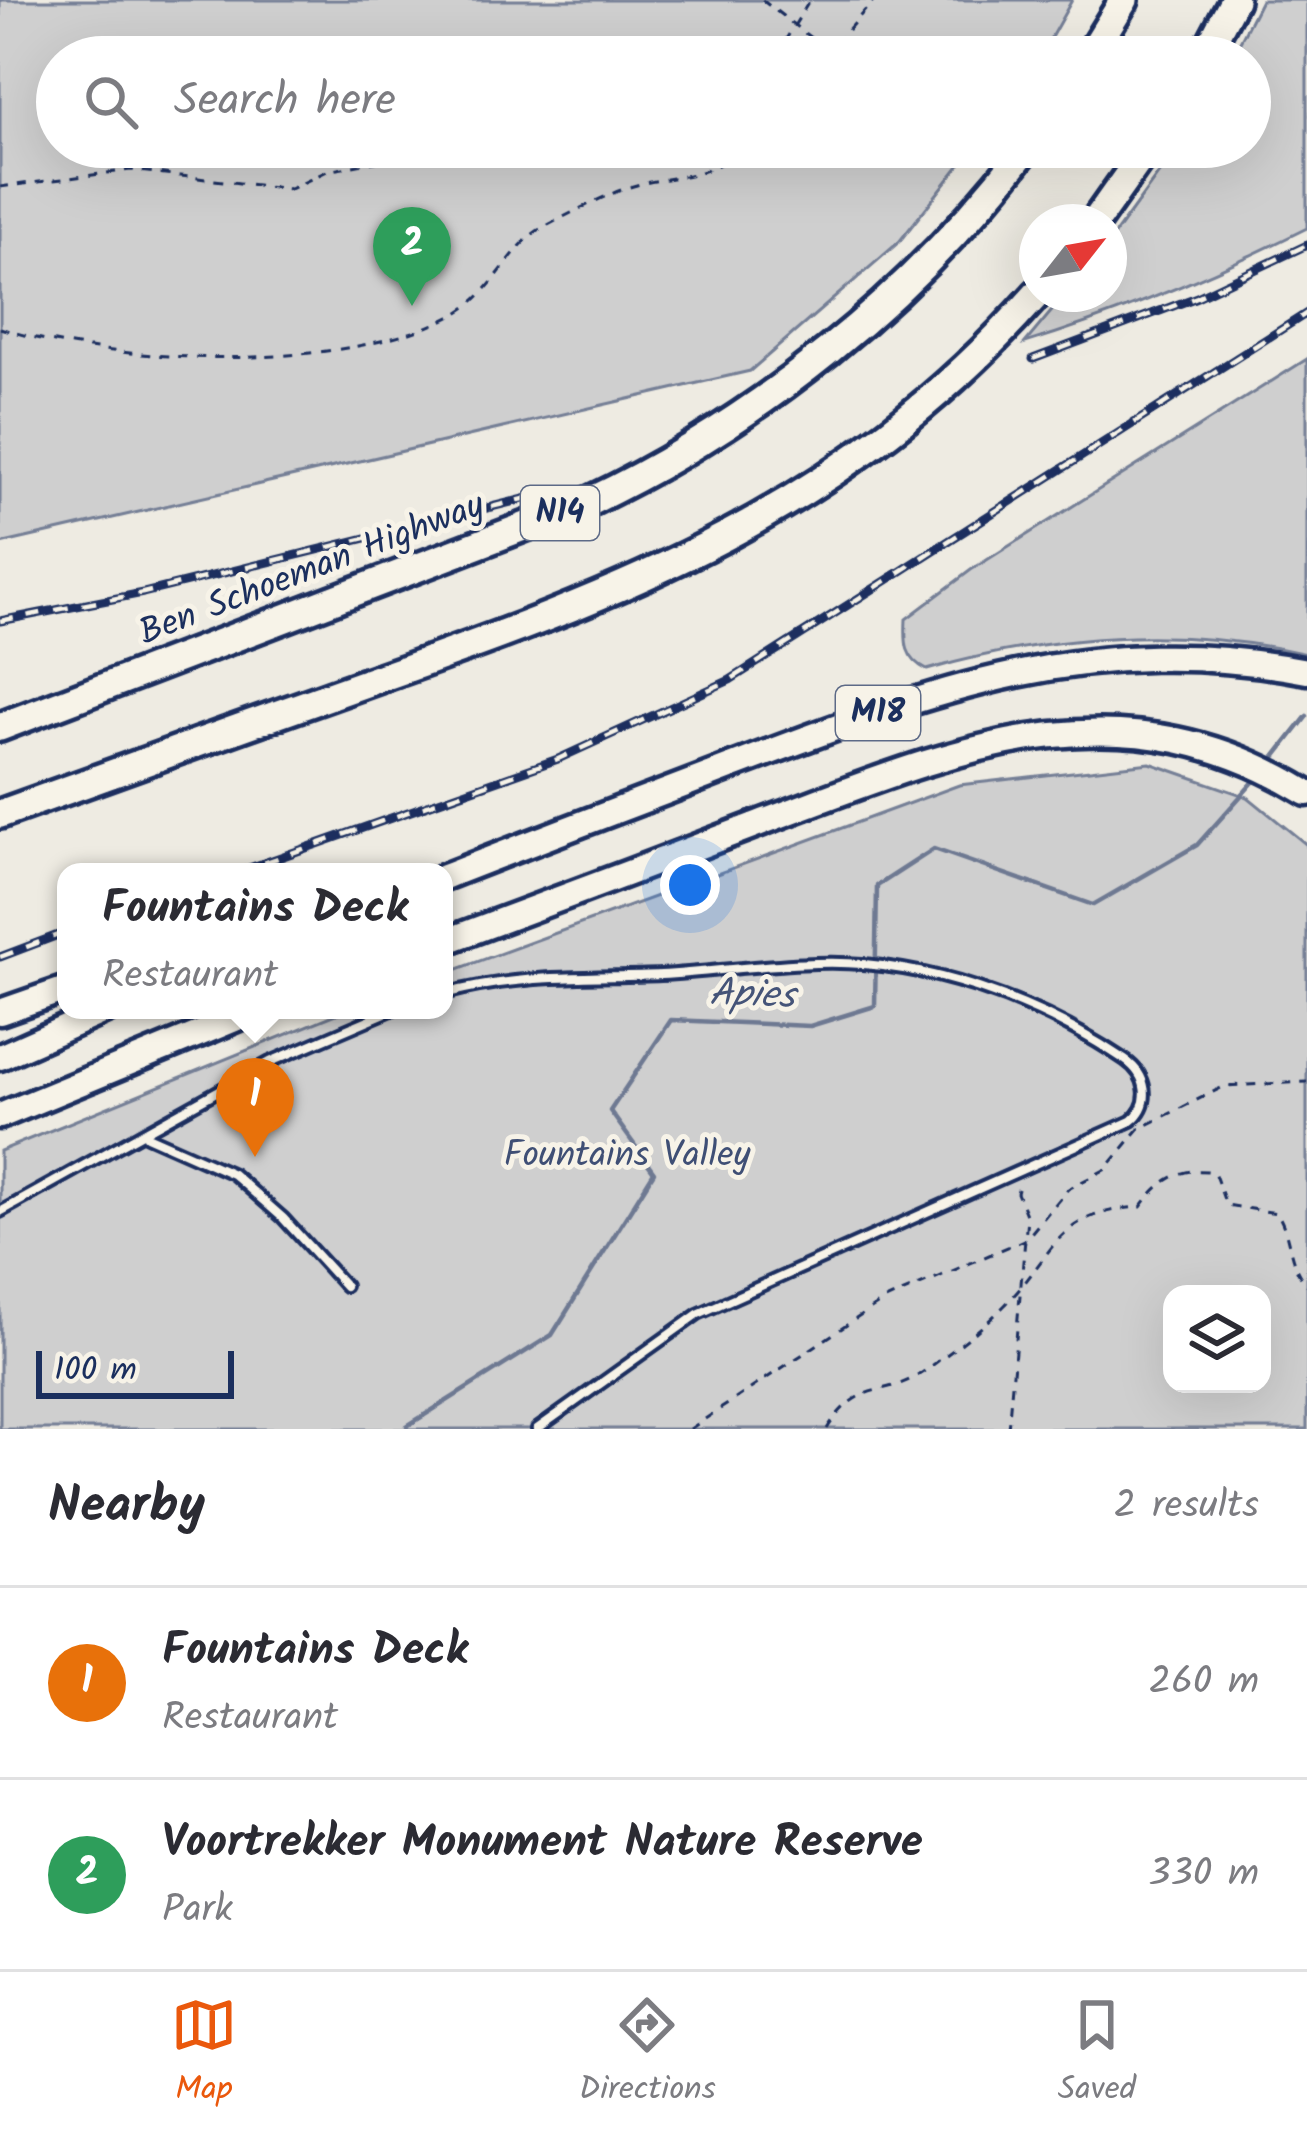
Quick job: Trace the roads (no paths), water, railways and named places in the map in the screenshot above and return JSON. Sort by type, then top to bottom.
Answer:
[{"type":"highway","points":[[1102,36],[1124,0]]},
{"type":"highway","points":[[1215,36],[1234,0]]},
{"type":"highway","name":"Ben Schoeman Highway","points":[[0,727],[548,518],[677,457],[796,376],[872,312],[1007,168]]},
{"type":"highway","points":[[1108,204],[1133,168]]},
{"type":"highway","name":"N14","points":[[0,814],[555,615],[694,556],[815,485],[875,442],[970,365],[1020,312]]},
{"type":"main road","name":"M18","points":[[453,873],[901,704],[1019,669],[1176,655],[1306,671]]},
{"type":"main road","name":"M18","points":[[453,939],[925,762],[1018,736],[1138,731],[1243,758],[1307,793]]},
{"type":"main road","points":[[0,1012],[57,992]]},
{"type":"main road","points":[[0,1057],[86,1019]]},
{"type":"main road","points":[[0,1116],[235,1019]]},
{"type":"lane","points":[[453,992],[503,980],[819,962],[906,969],[949,980],[1082,1036],[1130,1064],[1142,1079],[1143,1106],[1131,1121],[698,1314],[537,1429]]},
{"type":"lane","points":[[0,1212],[297,1048],[370,1019]]},
{"type":"lane","points":[[146,1135],[233,1174],[283,1218],[345,1286]]},
{"type":"waterway","name":"Apies","points":[[1268,766],[1307,716]]},
{"type":"waterway","name":"Apies","points":[[407,1426],[552,1335],[654,1172],[610,1111],[671,1020],[810,1026],[875,1006],[877,886],[934,849],[1093,905],[1197,845],[1256,779]]},
{"type":"railway","points":[[1033,359],[1197,297],[1307,245]]},
{"type":"railway","points":[[263,863],[558,759],[730,680],[1307,313]]},
{"type":"railway","points":[[0,621],[143,593],[552,492]]},
{"type":"railway","points":[[0,957],[57,935]]},
{"type":"place","name":"Voortrekker Monument Nature Reserve","points":[[412,306]]},
{"type":"place","name":"Fountains Deck","points":[[255,1157]]},
{"type":"park label","name":"Fountains Valley","points":[[627,1156]]}]
